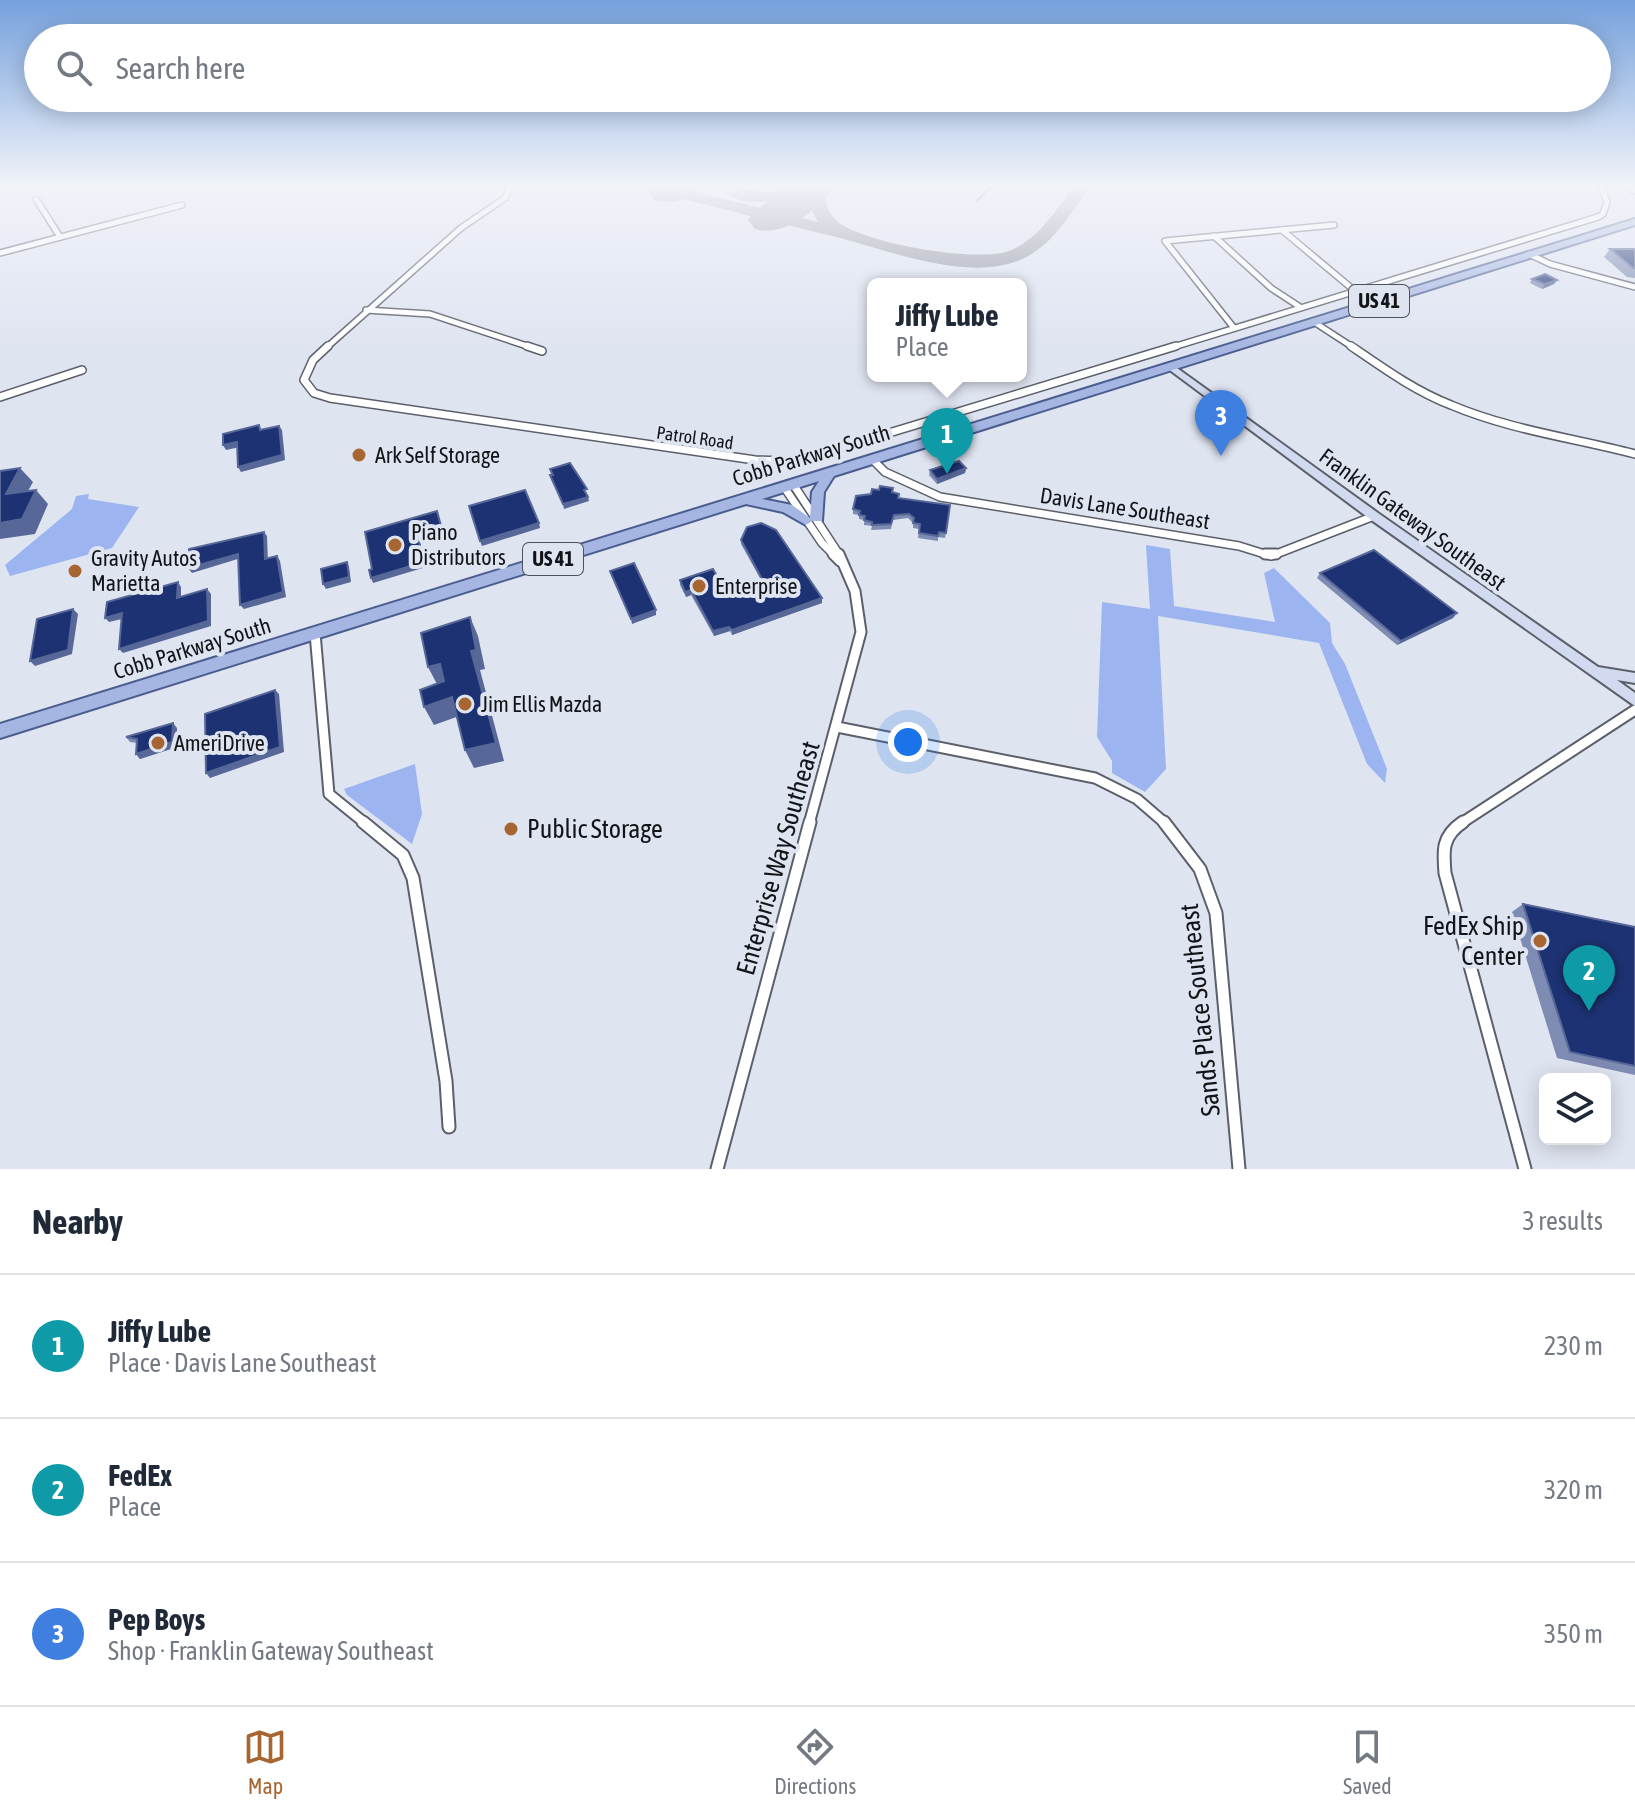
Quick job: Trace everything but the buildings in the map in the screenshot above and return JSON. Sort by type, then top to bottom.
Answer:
[{"type":"main road","name":"Cobb Parkway South","points":[[0,731],[1572,241]]},
{"type":"main road","points":[[743,500],[787,508],[812,520],[818,492],[830,473]]},
{"type":"street","points":[[0,253],[47,241]]},
{"type":"street","name":"Patrol Road","points":[[446,241],[313,360],[304,380],[311,392],[341,401],[520,429],[769,461],[813,456],[1521,241]]},
{"type":"street","points":[[1169,241],[1165,241],[1234,328]]},
{"type":"street","points":[[1219,241],[1271,288],[1300,307]]},
{"type":"street","points":[[1295,241],[1355,291]]},
{"type":"street","points":[[1529,254],[1550,264],[1635,287]]},
{"type":"street","points":[[366,310],[430,314],[542,351]]},
{"type":"street","points":[[1311,322],[1355,353],[1368,357],[1416,388],[1466,411],[1527,430],[1635,454]]},
{"type":"street","name":"Franklin Gateway Southeast","points":[[1170,366],[1374,516],[1635,700]]},
{"type":"street","points":[[0,397],[82,370]]},
{"type":"street","name":"Davis Lane Southeast","points":[[872,459],[885,472],[940,497],[1239,546],[1264,555],[1289,550],[1374,516]]},
{"type":"street","name":"Enterprise Way Southeast","points":[[717,1169],[861,632],[858,600],[840,561],[822,543],[812,520],[788,486]]},
{"type":"street","points":[[315,633],[329,794],[403,855],[413,878],[446,1081],[449,1127]]},
{"type":"street","points":[[1591,670],[1635,678]]},
{"type":"street","points":[[1525,1169],[1445,873],[1443,847],[1450,831],[1635,710]]},
{"type":"street","name":"Sands Place Southeast","points":[[837,727],[1095,778],[1127,793],[1166,822],[1191,853],[1202,873],[1217,915],[1239,1169]]},
{"type":"shaded area","points":[[89,494],[88,499],[139,507],[112,548],[10,576],[5,565],[72,509],[76,496]]},
{"type":"shaded area","points":[[1146,545],[1170,549],[1174,606],[1275,622],[1264,573],[1274,568],[1330,623],[1332,643],[1345,664],[1387,769],[1385,783],[1367,764],[1319,643],[1158,616],[1166,769],[1145,792],[1112,773],[1112,761],[1097,737],[1102,602],[1150,609]]},
{"type":"shaded area","points":[[415,764],[422,814],[412,844],[347,795],[344,789]]},
{"type":"taxiway","points":[[870,241],[964,261],[1011,257],[1039,241]]},
{"type":"place","name":"Ark Self Storage","points":[[359,455]]},
{"type":"place","name":"Pep Boys","points":[[1221,456]]},
{"type":"place","name":"Jiffy Lube","points":[[947,474]]},
{"type":"place","name":"Piano Distributors","points":[[395,545]]},
{"type":"place","name":"Gravity Autos Marietta","points":[[75,571]]},
{"type":"place","name":"Enterprise","points":[[699,586]]},
{"type":"place","name":"Jim Ellis Mazda","points":[[465,704]]},
{"type":"place","name":"AmeriDrive","points":[[158,743]]},
{"type":"place","name":"Public Storage","points":[[511,829]]},
{"type":"place","name":"FedEx Ship Center","points":[[1540,941]]},
{"type":"place","name":"FedEx","points":[[1589,1011]]}]
